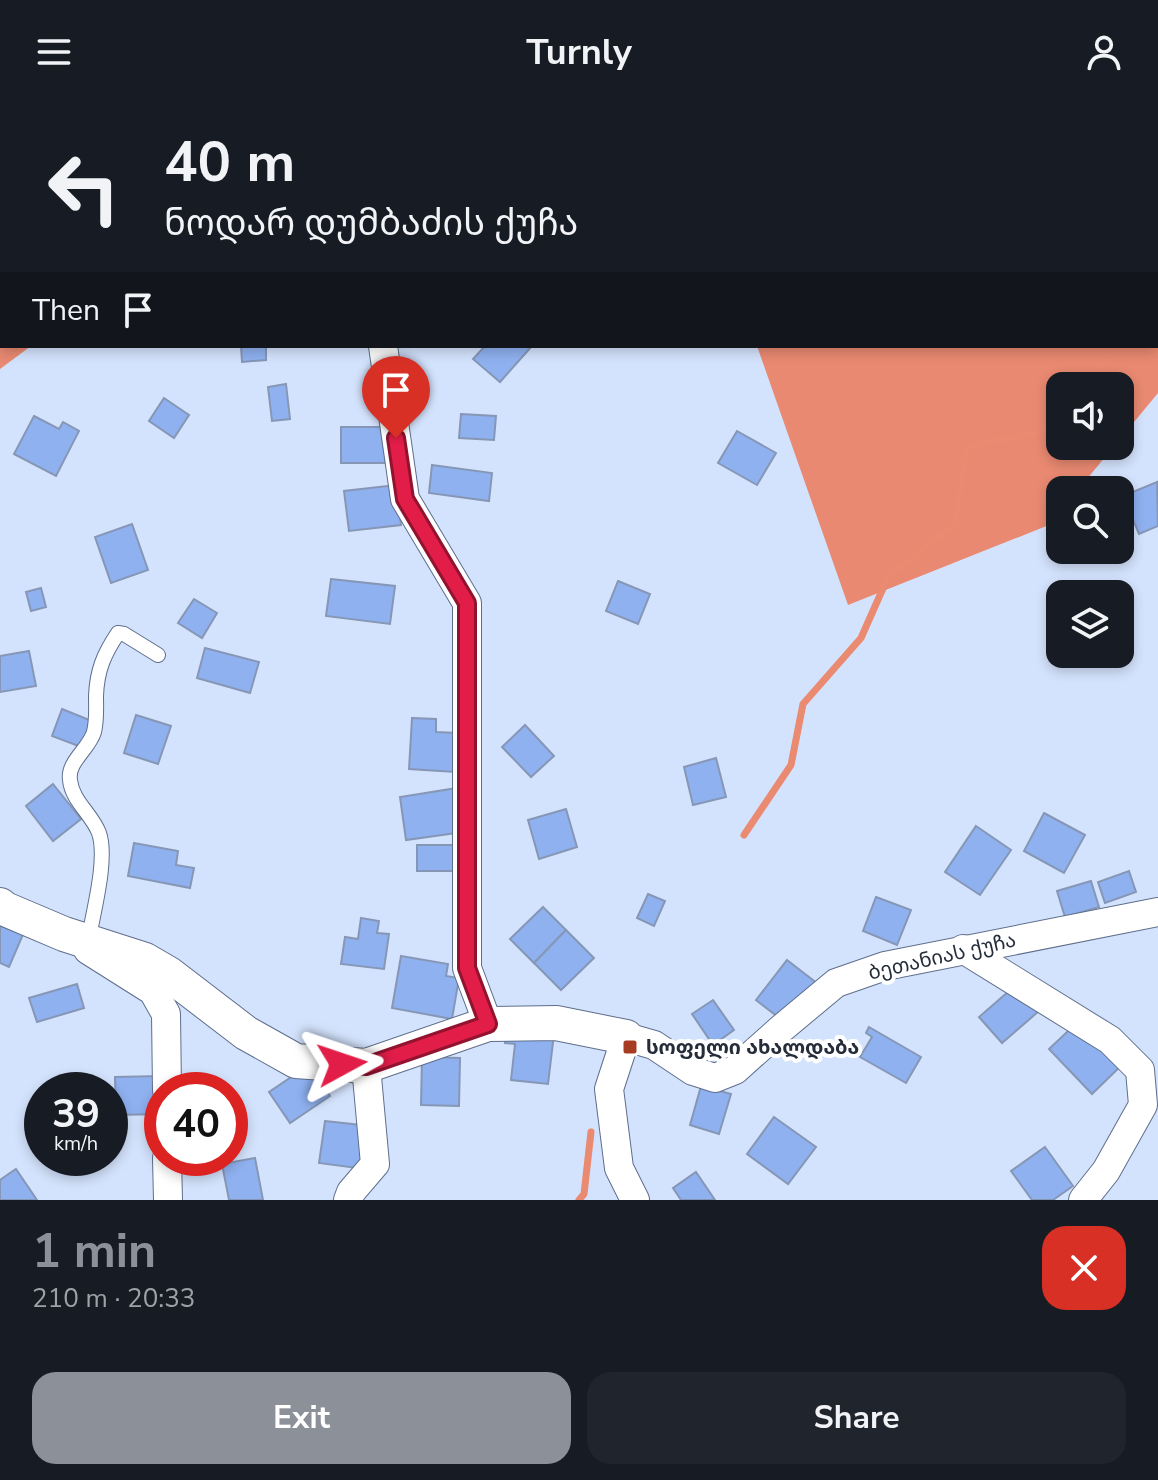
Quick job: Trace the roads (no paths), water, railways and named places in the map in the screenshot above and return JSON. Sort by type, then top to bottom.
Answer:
[{"type":"street","points":[[383,348],[405,499],[467,603],[467,968],[488,1024]]},
{"type":"street","points":[[0,905],[76,938],[145,960],[169,974],[246,1033],[296,1061],[366,1066],[488,1024],[556,1023],[626,1037],[609,1089],[619,1168],[635,1200]]},
{"type":"street","name":"ბეთანიას ქუჩა","points":[[626,1037],[654,1045],[693,1071],[715,1078],[735,1070],[836,983],[885,966],[1158,912]]},
{"type":"street","points":[[76,938],[153,991],[166,1014],[167,1072]]},
{"type":"street","points":[[963,949],[1110,1040],[1140,1070],[1143,1105],[1106,1171],[1083,1200]]},
{"type":"street","points":[[348,1200],[351,1192],[375,1164],[366,1066]]},
{"type":"street","points":[[167,1176],[168,1200]]},
{"type":"lane","points":[[76,938],[103,852],[98,832],[75,798],[69,772],[93,734],[102,658],[118,633],[158,655]]},
{"type":"waterway","points":[[1094,372],[1115,348]]},
{"type":"waterway","points":[[744,835],[791,765],[803,704],[861,638],[888,577],[955,524],[967,446],[1040,432],[1046,425]]},
{"type":"waterway","points":[[579,1200],[584,1194],[591,1132]]},
{"type":"place","name":"სოფელი ახალდაბა","points":[[630,1047]]}]
